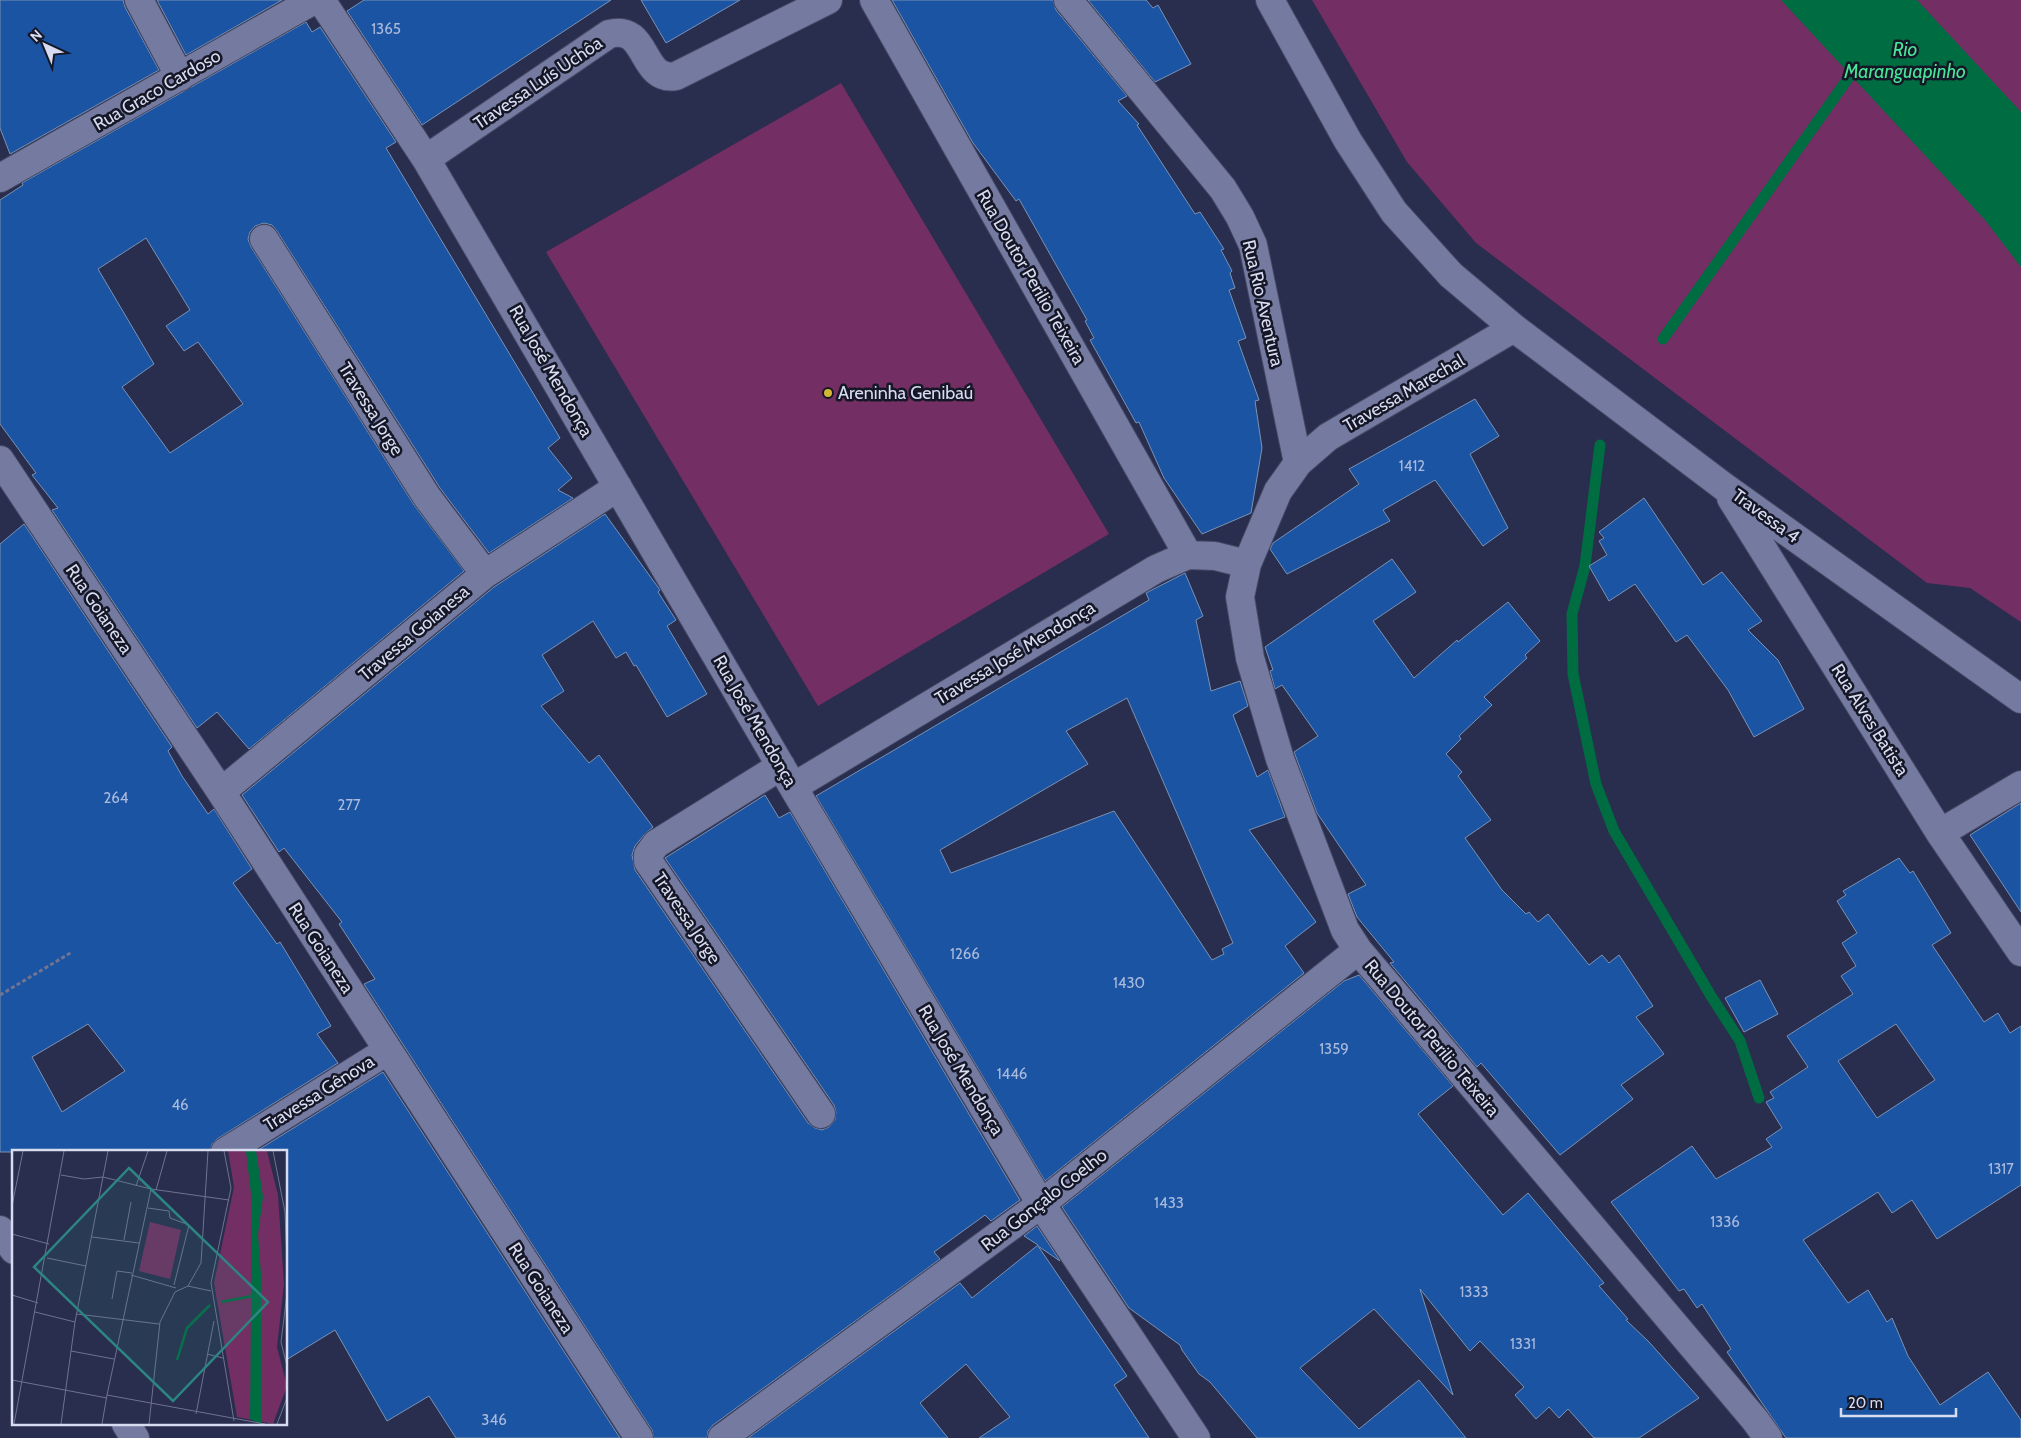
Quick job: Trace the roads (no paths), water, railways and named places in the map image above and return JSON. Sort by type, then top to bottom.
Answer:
[{"type":"street","points":[[138,0],[180,77]]},
{"type":"street","name":"Rua Graco Cardoso","points":[[0,178],[314,0]]},
{"type":"street","name":"Rua José Mendonça","points":[[321,0],[426,159],[787,776],[1041,1204],[1196,1438]]},
{"type":"street","name":"Travessa Luís Uchôa","points":[[426,159],[609,34],[618,32],[626,34],[637,42],[652,68],[659,75],[667,78],[676,76],[828,0]]},
{"type":"street","name":"Rua Doutor Perilio Teixeira","points":[[874,0],[1188,555]]},
{"type":"street","name":"Rua Rio Aventura","points":[[1068,0],[1223,189],[1240,217],[1253,246],[1298,463]]},
{"type":"street","points":[[1270,0],[1348,141],[1394,212],[1451,275],[1514,328]]},
{"type":"street","name":"Travessa Jorge","points":[[264,239],[427,497],[485,574]]},
{"type":"street","name":"Travessa Marechal","points":[[1298,463],[1328,437],[1514,328]]},
{"type":"street","name":"Travessa 4","points":[[1514,328],[1723,486],[2021,699]]},
{"type":"street","name":"Rua Goianeza","points":[[0,460],[221,792],[639,1438]]},
{"type":"street","points":[[1247,564],[1278,492],[1298,463]]},
{"type":"street","name":"Rua Alves Batista","points":[[1723,486],[1940,833],[2021,952]]},
{"type":"street","name":"Travessa Goianesa","points":[[221,792],[485,574],[618,487]]},
{"type":"street","name":"Travessa José Mendonça","points":[[787,776],[1156,569],[1188,555],[1215,556],[1247,564]]},
{"type":"street","name":"Rua Doutor Perilio Teixeira","points":[[1247,564],[1240,597],[1250,658],[1280,759],[1345,930],[1358,950],[1755,1420],[1768,1438]]},
{"type":"street","name":"Travessa Jorge","points":[[787,776],[656,844],[648,855],[648,861],[821,1114]]},
{"type":"street","points":[[1940,833],[2021,785]]},
{"type":"street","name":"Rua Gonçalo Coelho","points":[[722,1438],[1041,1204],[1358,950]]},
{"type":"street","name":"Travessa Gênova","points":[[228,1150],[387,1051]]},
{"type":"street","points":[[0,1230],[12,1247]]},
{"type":"street","points":[[127,1426],[135,1438]]},
{"type":"water","name":"Rio Maranguapinho","points":[[1781,0],[1917,0],[2021,112],[2021,267],[1985,220]]},
{"type":"waterway","points":[[1663,339],[1859,63]]},
{"type":"waterway","points":[[1600,445],[1585,566],[1572,614],[1573,674],[1596,784],[1614,831],[1711,996],[1740,1041],[1759,1098]]},
{"type":"place","name":"Areninha Genibaú","points":[[828,393]]}]
